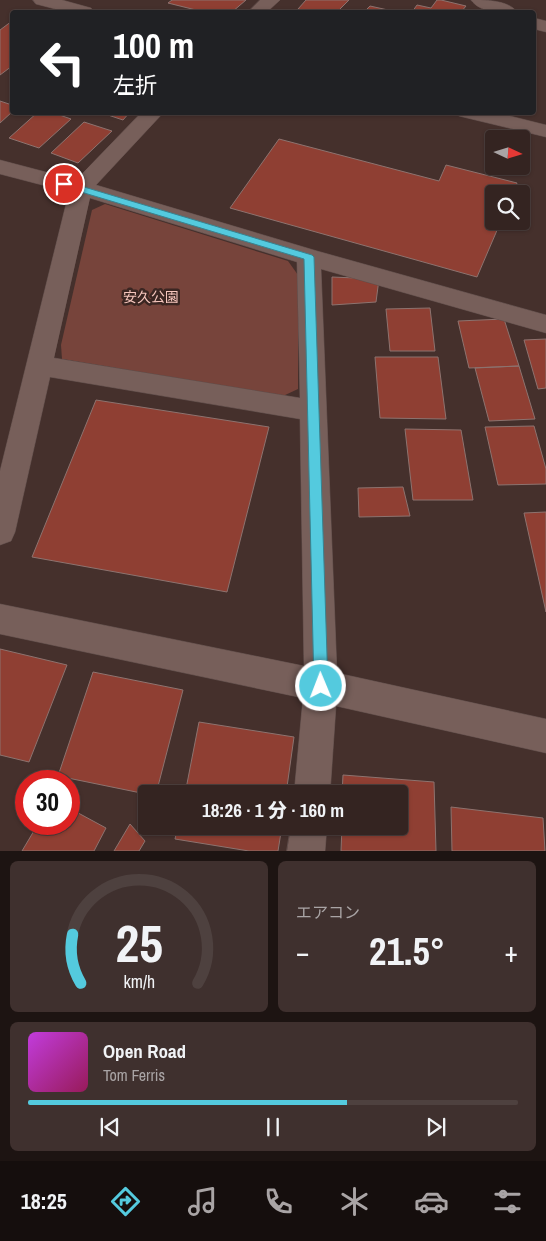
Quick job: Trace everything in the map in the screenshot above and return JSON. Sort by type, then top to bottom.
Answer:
[{"type":"street","points":[[42,0],[78,10]]},
{"type":"street","points":[[259,10],[271,0]]},
{"type":"street","points":[[480,0],[503,10]]},
{"type":"street","points":[[0,532],[81,188],[151,115]]},
{"type":"street","points":[[479,115],[546,131]]},
{"type":"street","points":[[0,167],[81,188],[309,257],[546,324]]},
{"type":"street","points":[[309,257],[321,686],[313,785]]},
{"type":"street","points":[[40,366],[314,411]]},
{"type":"street","points":[[0,620],[321,686],[546,736]]},
{"type":"street","points":[[306,851],[308,835]]},
{"type":"green space","name":"安久公園","points":[[105,204],[288,261],[298,275],[298,389],[283,396],[62,359],[61,345],[92,210]]},
{"type":"building","points":[[172,0],[246,0],[234,10],[196,10],[168,3]]},
{"type":"building","points":[[306,0],[349,0],[339,10],[298,9]]},
{"type":"building","points":[[437,0],[466,6],[463,10],[413,10],[417,5],[431,8]]},
{"type":"building","points":[[370,6],[388,10],[366,10]]},
{"type":"building","points":[[10,22],[10,68],[0,75],[0,30]]},
{"type":"building","points":[[0,101],[10,104],[10,114],[0,123]]},
{"type":"building","points":[[35,115],[60,115],[71,119],[39,148],[9,138]]},
{"type":"building","points":[[108,115],[127,115],[123,120]]},
{"type":"building","points":[[84,122],[112,131],[78,163],[51,153]]},
{"type":"building","points":[[279,139],[439,181],[446,165],[517,183],[516,185],[485,185],[485,230],[497,230],[477,277],[230,208]]},
{"type":"building","points":[[332,277],[379,279],[376,302],[332,305]]},
{"type":"building","points":[[430,308],[435,351],[390,351],[386,309]]},
{"type":"building","points":[[504,319],[519,366],[469,368],[458,321]]},
{"type":"building","points":[[546,339],[546,388],[538,389],[524,340]]},
{"type":"building","points":[[375,357],[438,357],[446,419],[380,418]]},
{"type":"building","points":[[519,366],[535,419],[489,421],[475,368]]},
{"type":"building","points":[[96,400],[269,427],[227,592],[32,557]]},
{"type":"building","points":[[534,426],[546,469],[546,484],[498,485],[485,427]]},
{"type":"building","points":[[405,429],[461,430],[473,500],[413,500]]},
{"type":"building","points":[[403,487],[410,516],[359,517],[358,488]]},
{"type":"building","points":[[546,512],[546,612],[524,513]]},
{"type":"building","points":[[0,649],[67,665],[29,762],[0,755]]},
{"type":"building","points":[[93,672],[183,690],[158,785],[138,785],[138,792],[80,780],[80,770],[60,770]]},
{"type":"building","points":[[199,722],[294,737],[287,785],[187,785]]},
{"type":"building","points":[[343,775],[434,782],[436,851],[341,851],[342,835],[408,835],[408,785],[342,785]]},
{"type":"building","points":[[451,807],[543,818],[545,851],[452,851]]},
{"type":"building","points":[[80,814],[106,828],[94,851],[22,851],[31,835],[80,835]]},
{"type":"building","points":[[130,824],[145,841],[139,851],[114,851]]},
{"type":"building","points":[[176,835],[281,835],[278,851],[249,851],[175,839]]},
{"type":"route","points":[[64,184],[309,257],[321,686]]}]
